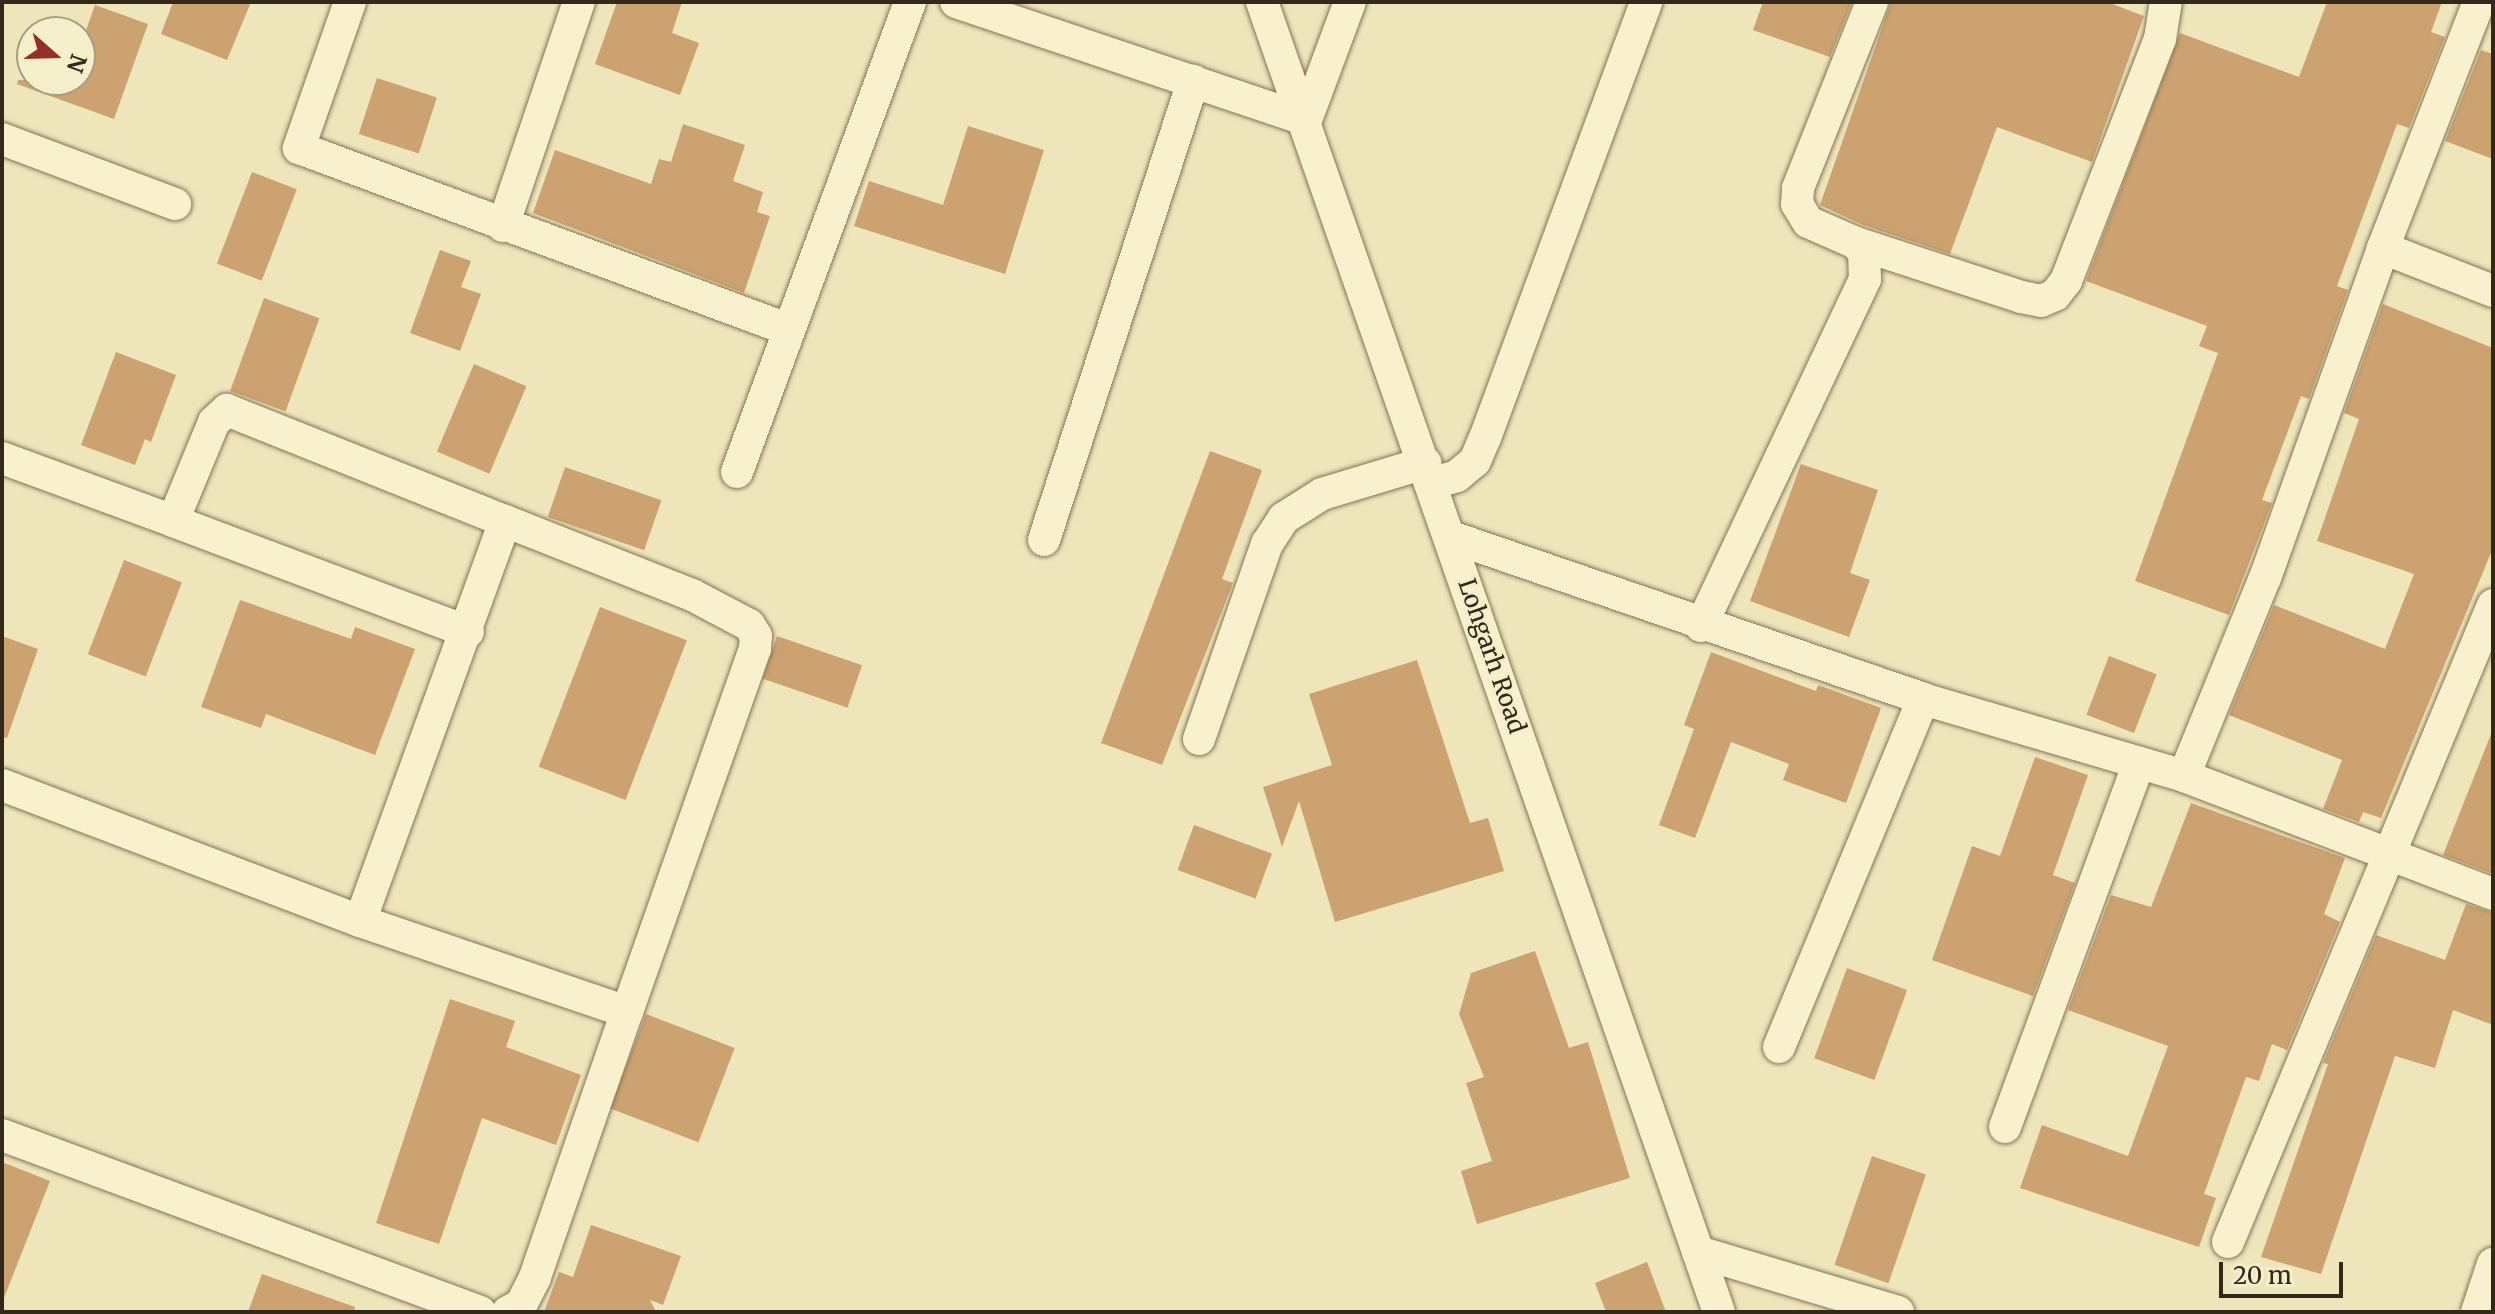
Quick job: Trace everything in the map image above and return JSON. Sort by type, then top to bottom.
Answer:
[{"type":"street","points":[[350,2],[299,148],[787,329]]},
{"type":"street","points":[[503,226],[579,2]]},
{"type":"street","points":[[737,472],[787,329],[910,2]]},
{"type":"street","points":[[956,2],[1306,120],[1350,2]]},
{"type":"street","name":"Lohgarh Road","points":[[1262,2],[1306,120],[1719,1312]]},
{"type":"street","points":[[1199,739],[1267,544],[1284,518],[1322,494],[1429,473],[1457,476],[1475,461],[1646,2]]},
{"type":"street","points":[[1872,2],[1798,188],[1800,215],[1856,243],[2041,301],[2055,295],[2066,281],[2160,39],[2166,2]]},
{"type":"street","points":[[2184,776],[2265,578],[2383,248],[2483,6]]},
{"type":"street","points":[[1044,540],[1193,81]]},
{"type":"street","points":[[2,139],[175,204]]},
{"type":"street","points":[[1701,626],[1865,279],[1864,253],[1856,243]]},
{"type":"street","points":[[2383,248],[2493,291]]},
{"type":"street","points":[[173,521],[214,422],[227,410],[692,595],[739,617],[756,636],[535,1277],[521,1305],[508,1312]]},
{"type":"street","points":[[2,458],[468,632]]},
{"type":"street","points":[[360,921],[468,632],[505,521]]},
{"type":"street","points":[[1451,537],[1701,626],[1923,699],[2184,776],[2493,894]]},
{"type":"street","points":[[2228,1242],[2493,605]]},
{"type":"street","points":[[1779,1047],[1923,699]]},
{"type":"street","points":[[2005,1127],[2139,763]]},
{"type":"street","points":[[2,785],[360,921],[627,1012]]},
{"type":"street","points":[[2,1135],[480,1312]]},
{"type":"street","points":[[1698,1252],[1898,1312]]},
{"type":"street","points":[[2477,1312],[2493,1264]]},
{"type":"building","points":[[173,2],[251,2],[227,60],[161,34]]},
{"type":"building","points":[[617,2],[682,2],[672,33],[699,43],[680,95],[595,64]]},
{"type":"building","points":[[1763,2],[1852,2],[1830,57],[1753,30]]},
{"type":"building","points":[[1891,2],[2107,2],[2144,16],[2092,162],[1997,127],[1950,254],[1863,225],[1820,205]]},
{"type":"building","points":[[2327,2],[2442,2],[2431,32],[2445,37],[2409,128],[2397,124],[2337,286],[2348,290],[2309,399],[2301,396],[2262,500],[2272,503],[2229,615],[2135,581],[2218,353],[2199,346],[2207,326],[2086,281],[2180,33],[2299,77]]},
{"type":"building","points":[[95,5],[148,24],[114,119],[50,96],[96,96],[96,16],[91,16]]},
{"type":"building","points":[[2481,50],[2493,54],[2493,159],[2445,141]]},
{"type":"building","points":[[377,78],[437,97],[419,154],[359,134]]},
{"type":"building","points":[[683,124],[745,145],[733,181],[763,192],[757,212],[770,216],[744,293],[533,213],[555,150],[651,184],[659,159],[671,162]]},
{"type":"building","points":[[968,126],[1044,150],[1005,274],[854,226],[869,181],[943,205]]},
{"type":"building","points":[[252,172],[297,189],[262,281],[217,263]]},
{"type":"building","points":[[440,250],[471,261],[461,287],[481,294],[460,351],[410,333]]},
{"type":"building","points":[[264,298],[319,318],[286,411],[230,391]]},
{"type":"building","points":[[2383,304],[2493,348],[2493,548],[2381,818],[2363,812],[2359,822],[2323,809],[2342,760],[2229,715],[2274,605],[2385,649],[2414,574],[2317,541],[2359,419],[2344,413]]},
{"type":"building","points":[[116,352],[176,375],[151,442],[145,439],[135,465],[81,445]]},
{"type":"building","points":[[474,364],[526,386],[489,474],[437,451]]},
{"type":"building","points":[[1210,451],[1262,470],[1222,579],[1233,583],[1162,765],[1101,743]]},
{"type":"building","points":[[1801,464],[1878,490],[1850,573],[1870,580],[1849,637],[1750,601]]},
{"type":"building","points":[[565,467],[661,500],[644,550],[548,517]]},
{"type":"building","points":[[124,560],[182,582],[146,677],[88,654]]},
{"type":"building","points":[[240,600],[351,639],[355,627],[415,649],[375,755],[266,714],[261,728],[201,707]]},
{"type":"building","points":[[600,607],[687,640],[626,800],[539,767]]},
{"type":"building","points":[[2,636],[38,649],[7,738],[2,737]]},
{"type":"building","points":[[777,636],[862,665],[847,708],[762,679]]},
{"type":"building","points":[[1711,652],[1816,691],[1818,685],[1881,708],[1846,803],[1783,780],[1789,764],[1731,742],[1695,838],[1659,825],[1694,729],[1684,725]]},
{"type":"building","points":[[2109,656],[2157,674],[2134,733],[2086,715]]},
{"type":"building","points":[[1417,660],[1470,823],[1488,818],[1504,871],[1335,922],[1299,801],[1282,847],[1263,787],[1332,765],[1309,694]]},
{"type":"building","points":[[2493,734],[2493,874],[2443,855]]},
{"type":"building","points":[[2035,757],[2088,775],[2053,875],[2075,883],[2033,996],[1932,960],[1972,846],[2000,856]]},
{"type":"building","points":[[2191,803],[2345,858],[2324,914],[2340,922],[2287,1050],[2272,1044],[2259,1081],[2246,1077],[2204,1194],[2216,1198],[2199,1247],[2020,1188],[2042,1125],[2128,1156],[2168,1046],[2068,1010],[2111,895],[2151,907]]},
{"type":"building","points":[[1194,825],[1272,853],[1256,898],[1178,870]]},
{"type":"building","points":[[2466,904],[2493,913],[2493,1025],[2453,1010],[2435,1068],[2395,1056],[2321,1274],[2261,1257],[2328,1064],[2323,1063],[2376,935],[2445,960]]},
{"type":"building","points":[[1535,951],[1569,1048],[1588,1042],[1630,1178],[1477,1224],[1461,1171],[1492,1161],[1466,1083],[1484,1077],[1459,1014],[1471,973]]},
{"type":"building","points":[[1847,968],[1907,990],[1874,1080],[1814,1058]]},
{"type":"building","points":[[450,999],[515,1021],[506,1047],[581,1075],[556,1145],[482,1118],[439,1244],[376,1223]]},
{"type":"building","points":[[646,1014],[735,1048],[698,1142],[610,1108]]},
{"type":"building","points":[[1872,1156],[1926,1175],[1888,1283],[1835,1265]]},
{"type":"building","points":[[2,1162],[50,1181],[4,1298],[2,1298]]},
{"type":"building","points":[[591,1225],[681,1256],[663,1305],[650,1300],[656,1312],[544,1312],[559,1272],[573,1277]]},
{"type":"building","points":[[1647,1262],[1666,1312],[1606,1312],[1595,1283]]},
{"type":"building","points":[[262,1274],[355,1307],[354,1312],[248,1312]]}]
